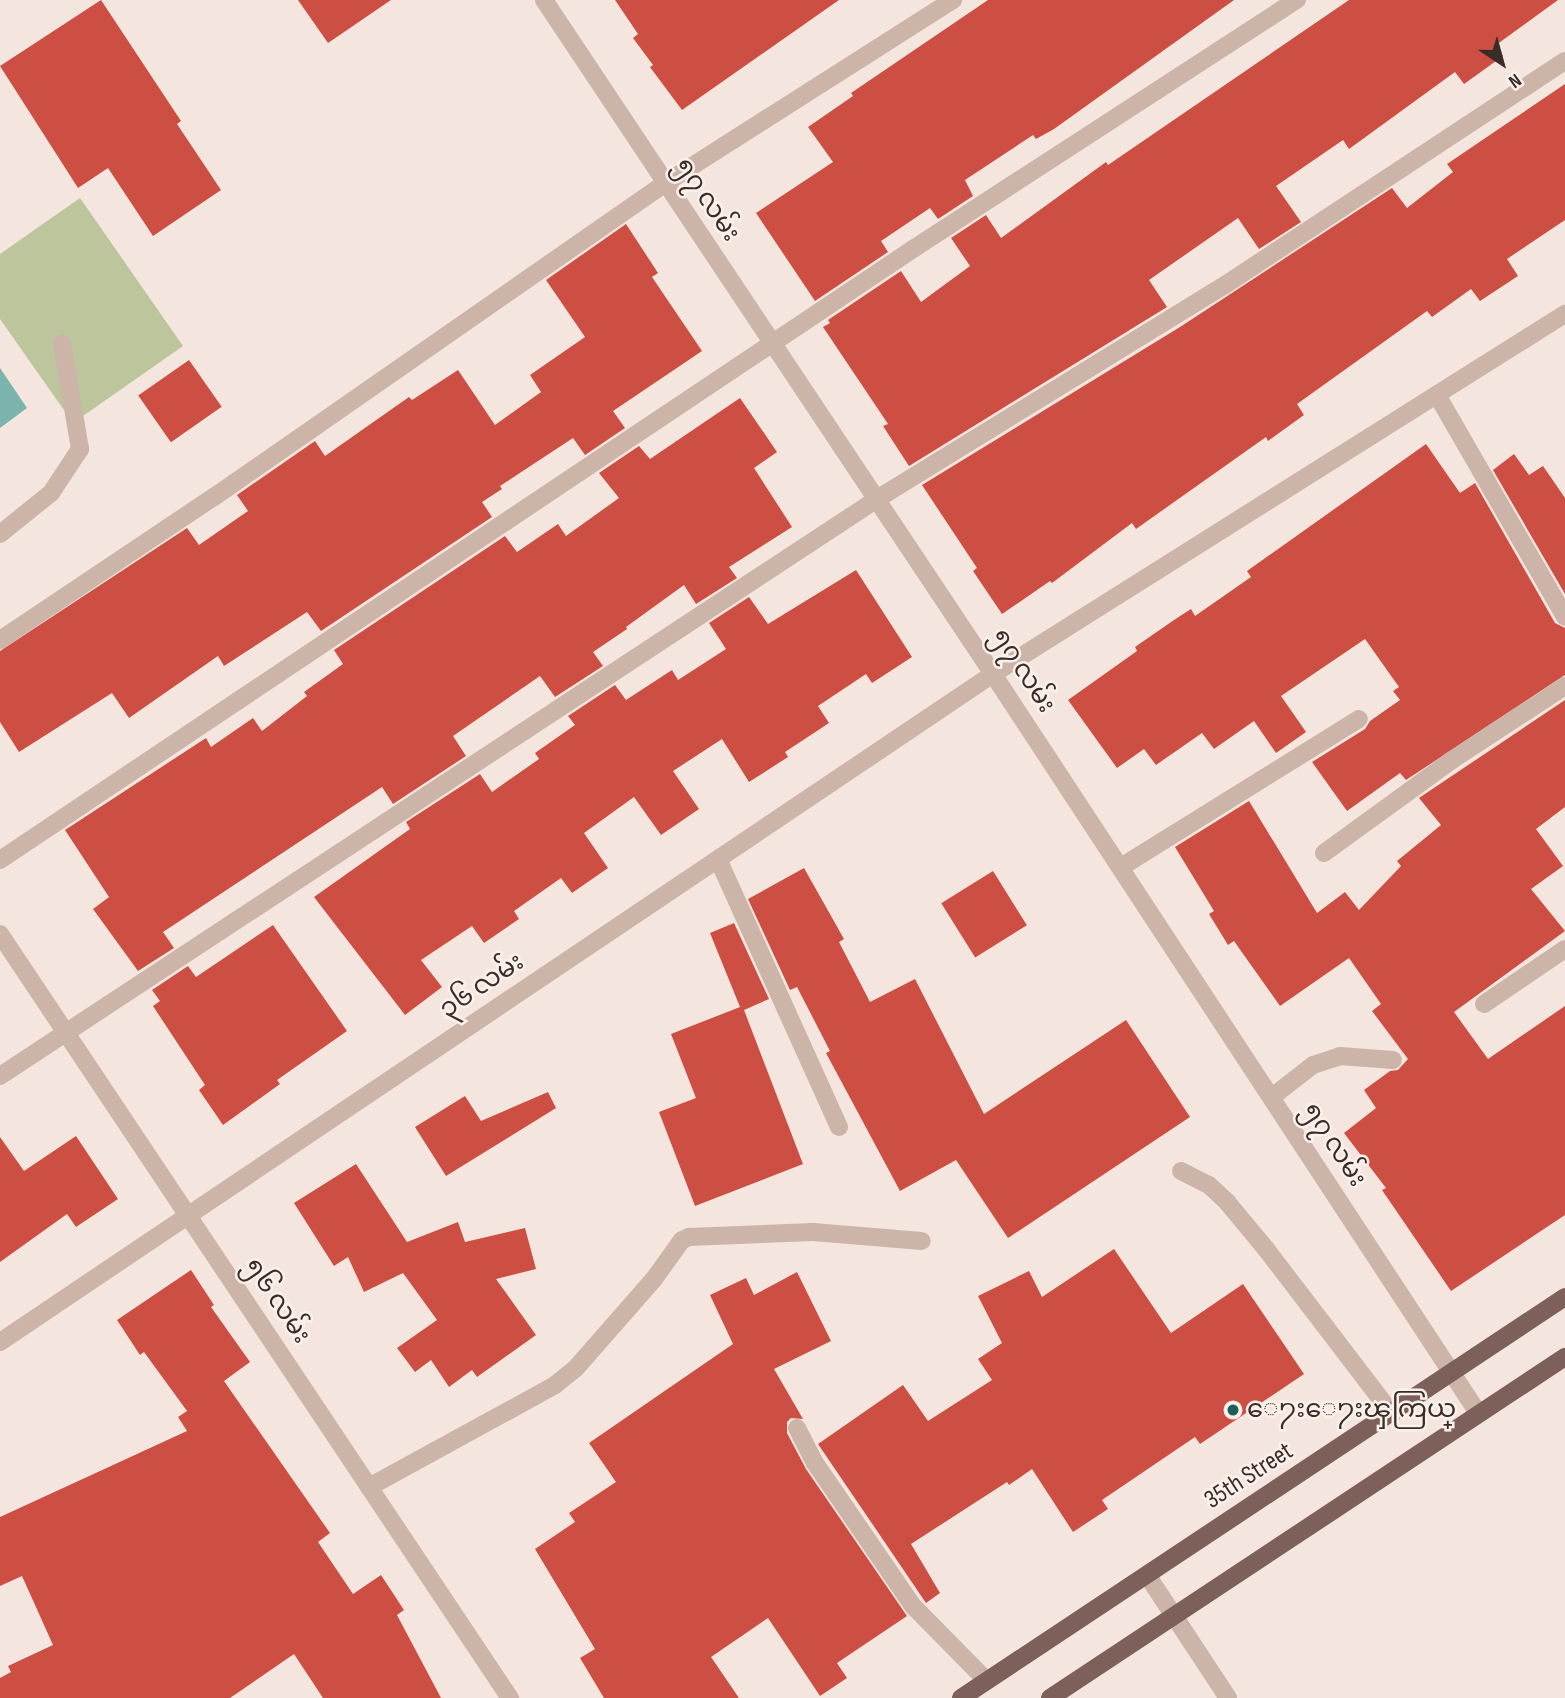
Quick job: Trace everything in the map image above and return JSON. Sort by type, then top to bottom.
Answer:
[{"type":"main road","name":"35th Street","points":[[961,1698],[1453,1374],[1565,1297]]},
{"type":"main road","points":[[1051,1698],[1565,1357]]},
{"type":"street","name":"၅၇ လမ်း","points":[[544,0],[1121,867],[1478,1413]]},
{"type":"street","points":[[0,640],[214,498],[664,184],[953,0]]},
{"type":"street","points":[[0,860],[1068,147],[1297,0]]},
{"type":"street","points":[[0,1076],[68,1034],[877,499],[1225,285],[1565,61]]},
{"type":"street","name":"၃၆ လမ်း","points":[[0,1342],[993,674],[1565,314]]},
{"type":"street","points":[[0,534],[51,493],[80,449],[62,344]]},
{"type":"street","points":[[1437,395],[1565,617]]},
{"type":"street","points":[[1324,853],[1432,773],[1565,686]]},
{"type":"street","points":[[1121,867],[1359,719]]},
{"type":"street","points":[[718,859],[839,1127]]},
{"type":"street","name":"၅၆ လမ်း","points":[[0,934],[510,1698]]},
{"type":"street","points":[[1484,1004],[1565,949]]},
{"type":"street","points":[[1272,1097],[1313,1065],[1340,1056],[1393,1060]]},
{"type":"street","points":[[1181,1171],[1209,1185],[1227,1202],[1392,1413]]},
{"type":"street","points":[[369,1487],[555,1385],[576,1368],[608,1332],[654,1279],[682,1240],[689,1237],[814,1232],[922,1241]]},
{"type":"street","points":[[797,1428],[815,1463],[914,1606],[987,1681]]},
{"type":"street","points":[[1147,1575],[1228,1698]]},
{"type":"green space","points":[[80,198],[183,346],[73,423],[0,319],[0,254]]},
{"type":"water","points":[[0,368],[27,408],[0,428]]},
{"type":"building","points":[[101,0],[181,121],[177,124],[221,190],[153,236],[108,168],[78,188],[0,66]]},
{"type":"building","points":[[298,0],[391,0],[328,43]]},
{"type":"building","points":[[615,0],[839,0],[682,110],[650,67],[653,65],[633,38],[638,34]]},
{"type":"building","points":[[988,0],[1234,0],[1054,129],[1036,139],[1033,135],[965,180],[973,196],[938,219],[930,208],[881,241],[888,252],[815,301],[756,213],[833,162],[808,127],[853,96],[851,93]]},
{"type":"building","points":[[1349,0],[1558,0],[1496,45],[1503,56],[1464,84],[1455,72],[1349,149],[1343,140],[1276,186],[1301,222],[1259,249],[1238,218],[1149,280],[1167,307],[909,466],[883,426],[888,424],[823,327],[830,323],[828,320],[901,271],[921,302],[970,266],[951,238],[986,215],[1001,238],[1106,162],[1108,165]]},
{"type":"building","points":[[1565,84],[1565,220],[1507,259],[1518,276],[1480,301],[1471,289],[1432,317],[1427,311],[1297,404],[1304,415],[1268,441],[1266,437],[1136,529],[1132,523],[1052,583],[1050,581],[1002,614],[973,571],[977,568],[922,485],[1180,327],[1392,188],[1407,208],[1453,172],[1447,164]]},
{"type":"building","points":[[626,224],[658,273],[652,277],[702,351],[613,411],[625,428],[585,455],[573,438],[500,486],[502,489],[482,502],[492,517],[321,631],[307,612],[224,666],[218,656],[129,718],[112,693],[19,752],[0,722],[0,651],[187,528],[199,545],[248,511],[237,495],[315,441],[325,456],[409,397],[412,400],[458,370],[495,425],[541,392],[530,375],[585,337],[546,280]]},
{"type":"building","points":[[189,360],[222,407],[171,442],[138,396]]},
{"type":"building","points":[[740,398],[777,452],[754,468],[792,527],[729,567],[737,578],[696,604],[684,585],[593,652],[603,666],[555,697],[540,676],[453,736],[466,756],[393,804],[382,787],[163,932],[174,948],[138,971],[93,909],[109,897],[65,830],[206,738],[211,747],[253,718],[262,731],[307,696],[304,692],[343,664],[334,650],[505,536],[517,552],[558,524],[566,536],[619,498],[599,473],[639,446],[650,459]]},
{"type":"building","points":[[1426,444],[1460,493],[1475,483],[1555,623],[1565,628],[1565,675],[1406,780],[1400,773],[1347,811],[1312,762],[1365,729],[1370,721],[1400,700],[1393,691],[1399,687],[1365,639],[1281,696],[1306,732],[1276,753],[1254,721],[1214,749],[1202,733],[1156,765],[1144,749],[1117,768],[1068,700],[1137,651],[1135,647],[1174,620],[1191,609],[1195,616],[1251,577],[1247,571]]},
{"type":"building","points":[[1514,454],[1529,475],[1543,466],[1565,498],[1565,594],[1493,470]]},
{"type":"building","points":[[856,570],[912,657],[872,683],[866,674],[818,706],[829,723],[785,752],[788,757],[749,782],[722,739],[673,771],[699,809],[661,835],[634,797],[584,833],[608,868],[572,893],[561,878],[514,911],[519,919],[484,943],[472,926],[421,960],[442,987],[405,1015],[314,897],[410,829],[406,822],[480,774],[492,792],[539,759],[535,753],[575,725],[568,716],[615,685],[626,700],[672,670],[678,680],[726,649],[709,623],[749,597],[768,624]]},
{"type":"building","points":[[1565,700],[1565,807],[1536,829],[1563,866],[1531,889],[1565,931],[1454,1012],[1488,1059],[1565,1006],[1565,1215],[1451,1291],[1382,1190],[1386,1188],[1344,1133],[1376,1108],[1364,1090],[1390,1071],[1398,1070],[1408,1059],[1372,1011],[1381,1004],[1349,958],[1280,1006],[1234,941],[1228,945],[1209,914],[1214,911],[1175,847],[1249,801],[1317,913],[1345,892],[1359,910],[1401,866],[1397,861],[1441,825],[1419,798]]},
{"type":"building","points":[[804,868],[844,939],[839,942],[870,1002],[915,979],[984,1114],[1126,1020],[1190,1117],[1008,1238],[956,1160],[900,1191],[826,1053],[830,1051],[797,987],[790,990],[748,899]]},
{"type":"building","points":[[993,871],[1027,925],[975,958],[941,903]]},
{"type":"building","points":[[734,923],[769,999],[744,1010],[803,1164],[695,1206],[659,1112],[696,1098],[671,1034],[740,1007],[710,933]]},
{"type":"building","points":[[273,925],[347,1031],[277,1080],[280,1084],[223,1125],[199,1090],[205,1085],[153,1006],[160,1001],[152,990],[188,966],[196,977]]},
{"type":"building","points":[[548,1092],[556,1108],[446,1176],[415,1127],[465,1096],[481,1121]]},
{"type":"building","points":[[76,1136],[118,1199],[76,1227],[67,1214],[0,1262],[0,1137],[24,1171]]},
{"type":"building","points":[[356,1164],[407,1242],[458,1222],[465,1242],[525,1228],[536,1269],[496,1279],[536,1335],[477,1377],[472,1370],[449,1387],[431,1360],[415,1372],[397,1348],[437,1320],[403,1273],[364,1292],[348,1257],[334,1266],[294,1203]]},
{"type":"building","points":[[1114,1249],[1171,1333],[1243,1284],[1304,1374],[1200,1444],[1195,1437],[1102,1500],[1108,1509],[1073,1532],[1032,1469],[1009,1485],[1007,1482],[911,1544],[940,1593],[926,1603],[818,1444],[903,1385],[928,1421],[992,1380],[978,1359],[1002,1343],[978,1296],[1029,1271],[1042,1297]]},
{"type":"building","points":[[191,1270],[214,1305],[211,1307],[250,1362],[224,1381],[330,1533],[318,1542],[353,1594],[381,1575],[404,1610],[397,1615],[441,1698],[323,1698],[294,1654],[230,1698],[0,1698],[0,1678],[11,1672],[8,1666],[53,1645],[22,1576],[0,1586],[0,1517],[187,1431],[178,1417],[187,1411],[144,1352],[140,1355],[117,1320]]},
{"type":"building","points":[[797,1272],[831,1341],[774,1369],[803,1419],[791,1418],[787,1422],[787,1433],[806,1469],[907,1616],[837,1663],[847,1678],[820,1696],[768,1618],[711,1657],[739,1698],[604,1698],[580,1658],[595,1649],[535,1549],[575,1522],[569,1513],[616,1482],[589,1443],[733,1344],[710,1295],[746,1278],[754,1295]]},
{"type":"place","name":"ေ႒းေ႒းၾကြယ္","points":[[1233,1410]]}]
